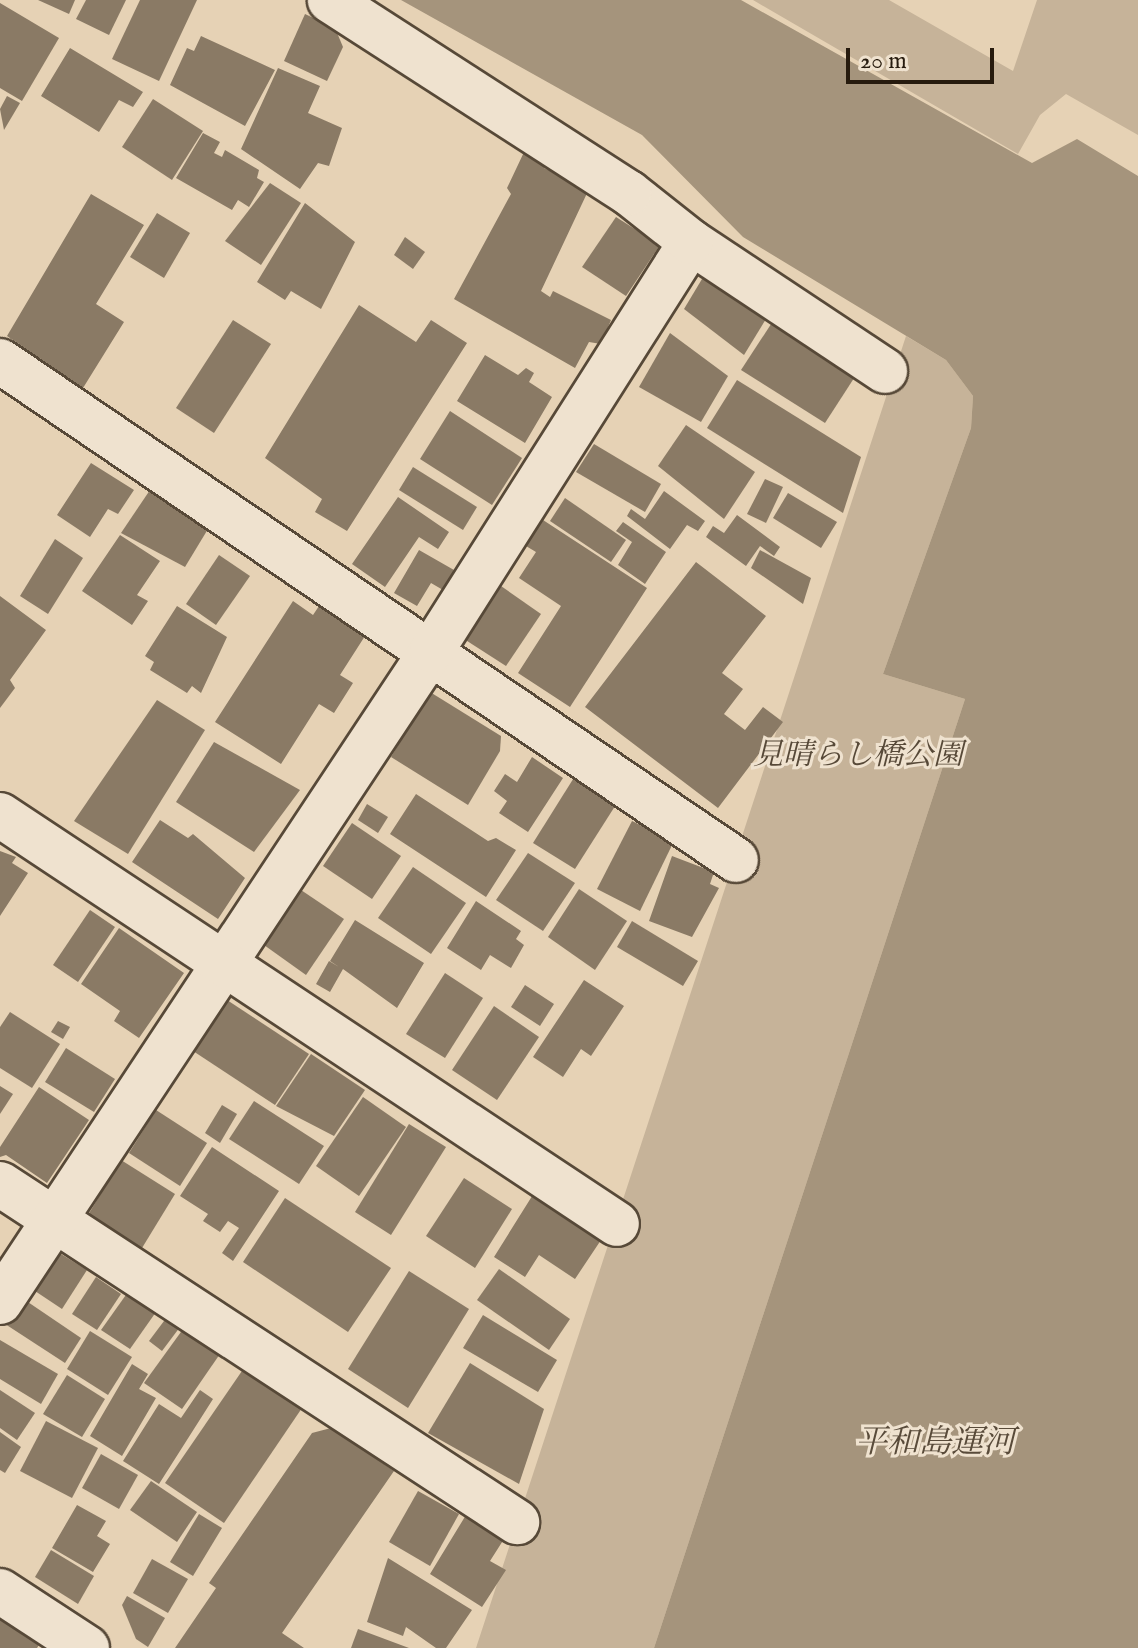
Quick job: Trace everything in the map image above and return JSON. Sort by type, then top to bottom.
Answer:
[{"type":"street","points":[[330,0],[629,193],[691,242],[885,371]]},
{"type":"street","points":[[0,1302],[432,650],[691,242]]},
{"type":"street","points":[[0,361],[432,650],[736,860]]},
{"type":"street","points":[[0,815],[225,959],[617,1224]]},
{"type":"street","points":[[0,1184],[517,1522]]},
{"type":"street","points":[[0,1591],[87,1648]]},
{"type":"green space","points":[[753,0],[889,0],[1013,71],[1037,0],[1138,0],[1138,135],[1066,94],[1040,115],[1018,154]]},
{"type":"green space","name":"見晴らし橋公園","points":[[906,336],[946,360],[973,396],[971,428],[883,674],[965,699],[654,1648],[476,1648]]},
{"type":"water","name":"平和島運河","points":[[401,0],[741,0],[1032,163],[1077,139],[1138,176],[1138,1648],[654,1648],[965,699],[883,674],[971,428],[973,396],[946,360],[743,237],[642,135]]},
{"type":"building","points":[[38,0],[75,0],[69,14]]},
{"type":"building","points":[[86,0],[126,0],[109,35],[76,19]]},
{"type":"building","points":[[140,0],[197,0],[159,81],[112,59]]},
{"type":"building","points":[[0,3],[59,38],[22,101],[0,88]]},
{"type":"building","points":[[305,14],[335,28],[343,47],[327,81],[284,61]]},
{"type":"building","points":[[201,36],[275,70],[245,126],[170,85],[187,48],[194,51]]},
{"type":"building","points":[[70,48],[143,92],[133,107],[119,100],[99,132],[41,96]]},
{"type":"building","points":[[278,68],[320,86],[308,113],[342,128],[329,166],[318,163],[300,189],[241,149]]},
{"type":"building","points":[[7,96],[20,103],[4,130],[0,109]]},
{"type":"building","points":[[153,99],[203,131],[172,180],[122,147]]},
{"type":"building","points":[[203,133],[220,142],[214,153],[222,157],[225,150],[259,170],[257,178],[264,182],[249,207],[238,200],[232,210],[176,178]]},
{"type":"building","points":[[525,150],[544,159],[544,168],[589,189],[541,291],[550,297],[553,291],[611,320],[601,344],[589,342],[575,368],[454,299],[511,194],[507,188]]},
{"type":"building","points":[[270,183],[301,203],[261,265],[225,241]]},
{"type":"building","points":[[91,194],[144,225],[96,304],[124,322],[83,388],[7,336]]},
{"type":"building","points":[[305,203],[355,242],[321,309],[291,291],[285,300],[257,282]]},
{"type":"building","points":[[157,213],[190,233],[164,278],[130,257]]},
{"type":"building","points":[[616,217],[660,245],[626,296],[582,267]]},
{"type":"building","points":[[405,237],[425,252],[413,269],[394,255]]},
{"type":"building","points":[[705,274],[769,314],[744,355],[684,309]]},
{"type":"building","points":[[359,305],[416,342],[431,320],[467,343],[347,531],[315,512],[322,499],[265,458]]},
{"type":"building","points":[[775,318],[858,372],[825,423],[741,370]]},
{"type":"building","points":[[233,320],[271,344],[214,433],[176,408]]},
{"type":"building","points":[[670,333],[728,376],[701,422],[639,387]]},
{"type":"building","points":[[485,355],[518,375],[526,368],[534,373],[529,382],[552,397],[525,443],[457,401]]},
{"type":"building","points":[[737,380],[861,457],[843,513],[707,428]]},
{"type":"building","points":[[450,411],[522,458],[492,505],[420,459]]},
{"type":"building","points":[[686,425],[755,472],[724,519],[658,466]]},
{"type":"building","points":[[594,444],[661,484],[645,512],[576,472]]},
{"type":"building","points":[[91,463],[134,490],[118,514],[108,509],[90,537],[57,515]]},
{"type":"building","points":[[413,467],[477,507],[463,530],[399,490]]},
{"type":"building","points":[[765,479],[783,487],[766,523],[747,514]]},
{"type":"building","points":[[150,490],[208,529],[185,567],[121,533]]},
{"type":"building","points":[[664,491],[705,521],[698,531],[687,525],[670,549],[627,516],[631,509],[645,519]]},
{"type":"building","points":[[788,493],[837,522],[821,548],[773,518]]},
{"type":"building","points":[[398,497],[449,532],[438,549],[419,537],[385,587],[352,564]]},
{"type":"building","points":[[565,498],[626,540],[611,562],[550,521]]},
{"type":"building","points":[[737,515],[780,547],[774,556],[760,546],[746,566],[706,537],[713,526],[724,533]]},
{"type":"building","points":[[543,520],[647,588],[570,707],[518,673],[561,606],[519,578],[536,552],[526,546]]},
{"type":"building","points":[[623,522],[666,552],[645,584],[618,565],[632,542],[616,531]]},
{"type":"building","points":[[120,535],[160,561],[137,595],[148,601],[132,625],[82,591]]},
{"type":"building","points":[[55,539],[83,558],[48,614],[20,596]]},
{"type":"building","points":[[419,550],[454,570],[443,590],[431,583],[417,606],[394,593]]},
{"type":"building","points":[[760,550],[811,578],[803,604],[751,568]]},
{"type":"building","points":[[219,555],[250,576],[216,625],[186,604]]},
{"type":"building","points":[[696,562],[766,616],[722,673],[743,689],[724,714],[745,730],[763,707],[783,722],[718,808],[585,707]]},
{"type":"building","points":[[501,586],[541,614],[506,666],[464,639]]},
{"type":"building","points":[[0,596],[46,630],[10,680],[15,688],[0,708]]},
{"type":"building","points":[[293,601],[313,615],[319,606],[365,636],[340,675],[353,683],[334,713],[319,704],[281,764],[215,722]]},
{"type":"building","points":[[177,606],[227,637],[201,693],[192,686],[187,693],[150,670],[154,662],[145,656]]},
{"type":"building","points":[[430,692],[501,736],[500,751],[468,805],[391,757]]},
{"type":"building","points":[[157,700],[205,730],[128,854],[74,821]]},
{"type":"building","points":[[214,742],[300,790],[254,852],[176,802]]},
{"type":"building","points":[[532,757],[563,778],[528,832],[499,813],[507,801],[494,791],[505,774],[517,782]]},
{"type":"building","points":[[575,776],[617,803],[575,869],[533,843]]},
{"type":"building","points":[[416,794],[488,841],[496,838],[516,850],[486,897],[390,834]]},
{"type":"building","points":[[367,804],[388,817],[378,833],[358,820]]},
{"type":"building","points":[[160,820],[188,838],[193,834],[245,878],[218,919],[132,862]]},
{"type":"building","points":[[632,821],[674,841],[640,911],[597,889]]},
{"type":"building","points":[[352,823],[401,856],[372,899],[323,866]]},
{"type":"building","points":[[0,851],[16,857],[12,863],[28,873],[0,916]]},
{"type":"building","points":[[528,853],[575,883],[543,931],[496,900]]},
{"type":"building","points":[[672,856],[714,872],[710,884],[719,888],[692,937],[649,921]]},
{"type":"building","points":[[413,867],[466,903],[431,954],[378,918]]},
{"type":"building","points":[[579,889],[627,921],[595,970],[548,937]]},
{"type":"building","points":[[301,890],[344,919],[306,975],[264,945]]},
{"type":"building","points":[[476,901],[521,931],[516,939],[524,945],[511,968],[490,955],[481,970],[447,948]]},
{"type":"building","points":[[90,910],[115,927],[78,982],[53,965]]},
{"type":"building","points":[[355,920],[424,963],[397,1008],[343,969],[330,992],[316,984],[329,961],[339,967],[330,961]]},
{"type":"building","points":[[632,921],[698,961],[683,986],[617,947]]},
{"type":"building","points":[[119,928],[184,973],[139,1038],[114,1021],[120,1011],[81,984]]},
{"type":"building","points":[[445,973],[483,998],[445,1058],[406,1034]]},
{"type":"building","points":[[584,980],[624,1006],[591,1056],[581,1049],[563,1077],[533,1057]]},
{"type":"building","points":[[525,985],[554,1004],[540,1026],[511,1007]]},
{"type":"building","points":[[224,998],[309,1054],[275,1105],[190,1049]]},
{"type":"building","points":[[494,1006],[539,1037],[497,1100],[452,1070]]},
{"type":"building","points":[[10,1012],[60,1044],[32,1088],[0,1068],[0,1027]]},
{"type":"building","points":[[58,1021],[70,1027],[63,1039],[51,1032]]},
{"type":"building","points":[[66,1048],[115,1079],[94,1112],[45,1082]]},
{"type":"building","points":[[311,1054],[365,1090],[334,1136],[276,1106]]},
{"type":"building","points":[[0,1086],[13,1094],[0,1114]]},
{"type":"building","points":[[39,1087],[89,1120],[47,1183],[6,1155],[0,1157],[0,1147]]},
{"type":"building","points":[[363,1097],[406,1127],[359,1196],[316,1166]]},
{"type":"building","points":[[254,1101],[324,1146],[299,1184],[229,1139]]},
{"type":"building","points":[[222,1105],[237,1114],[220,1143],[205,1133]]},
{"type":"building","points":[[156,1110],[207,1143],[180,1186],[129,1153]]},
{"type":"building","points":[[409,1124],[446,1147],[391,1235],[355,1212]]},
{"type":"building","points":[[212,1147],[279,1191],[233,1261],[222,1253],[239,1228],[228,1221],[220,1232],[203,1221],[208,1214],[180,1196]]},
{"type":"building","points":[[121,1160],[175,1194],[142,1248],[88,1215]]},
{"type":"building","points":[[464,1178],[512,1209],[475,1268],[426,1236]]},
{"type":"building","points":[[534,1193],[603,1237],[575,1279],[539,1255],[525,1277],[494,1257]]},
{"type":"building","points":[[285,1198],[391,1268],[348,1332],[243,1262]]},
{"type":"building","points":[[56,1251],[87,1270],[62,1309],[32,1289]]},
{"type":"building","points":[[499,1269],[570,1319],[549,1350],[477,1300]]},
{"type":"building","points":[[409,1271],[469,1309],[408,1408],[348,1369]]},
{"type":"building","points":[[96,1277],[121,1294],[97,1330],[72,1314]]},
{"type":"building","points":[[128,1292],[156,1312],[130,1349],[101,1330]]},
{"type":"building","points":[[19,1296],[81,1338],[65,1363],[2,1322]]},
{"type":"building","points":[[170,1313],[183,1323],[162,1351],[149,1341]]},
{"type":"building","points":[[483,1315],[557,1360],[538,1392],[463,1348]]},
{"type":"building","points":[[186,1325],[222,1351],[182,1409],[144,1383]]},
{"type":"building","points":[[90,1331],[132,1357],[108,1395],[67,1369]]},
{"type":"building","points":[[0,1340],[58,1374],[41,1404],[0,1379]]},
{"type":"building","points":[[470,1363],[544,1409],[519,1484],[428,1433]]},
{"type":"building","points":[[132,1364],[148,1374],[139,1389],[156,1398],[122,1456],[90,1436]]},
{"type":"building","points":[[244,1368],[302,1408],[224,1523],[165,1483]]},
{"type":"building","points":[[67,1375],[105,1399],[82,1437],[43,1414]]},
{"type":"building","points":[[0,1390],[35,1413],[17,1440],[0,1428]]},
{"type":"building","points":[[200,1390],[213,1399],[159,1484],[123,1461],[159,1404],[181,1418]]},
{"type":"building","points":[[46,1421],[98,1448],[72,1498],[20,1471]]},
{"type":"building","points":[[331,1428],[394,1471],[282,1633],[304,1648],[175,1648],[216,1588],[209,1583],[312,1433]]},
{"type":"building","points":[[0,1432],[21,1447],[5,1473],[0,1470]]},
{"type":"building","points":[[101,1454],[138,1475],[119,1509],[82,1488]]},
{"type":"building","points":[[151,1481],[197,1512],[177,1542],[130,1510]]},
{"type":"building","points":[[418,1491],[459,1514],[430,1566],[389,1542]]},
{"type":"building","points":[[77,1505],[106,1521],[97,1536],[110,1544],[93,1572],[52,1548]]},
{"type":"building","points":[[199,1514],[222,1528],[193,1576],[170,1562]]},
{"type":"building","points":[[466,1515],[504,1539],[490,1561],[506,1570],[482,1607],[430,1574]]},
{"type":"building","points":[[51,1550],[94,1576],[78,1604],[35,1577]]},
{"type":"building","points":[[388,1558],[472,1610],[446,1648],[436,1648],[406,1627],[403,1636],[367,1622]]},
{"type":"building","points":[[152,1559],[188,1579],[168,1613],[133,1593]]},
{"type":"building","points":[[127,1596],[165,1618],[148,1647],[136,1639],[122,1605]]},
{"type":"building","points":[[0,1615],[41,1642],[37,1648],[0,1648]]},
{"type":"building","points":[[358,1629],[409,1648],[351,1648]]}]
